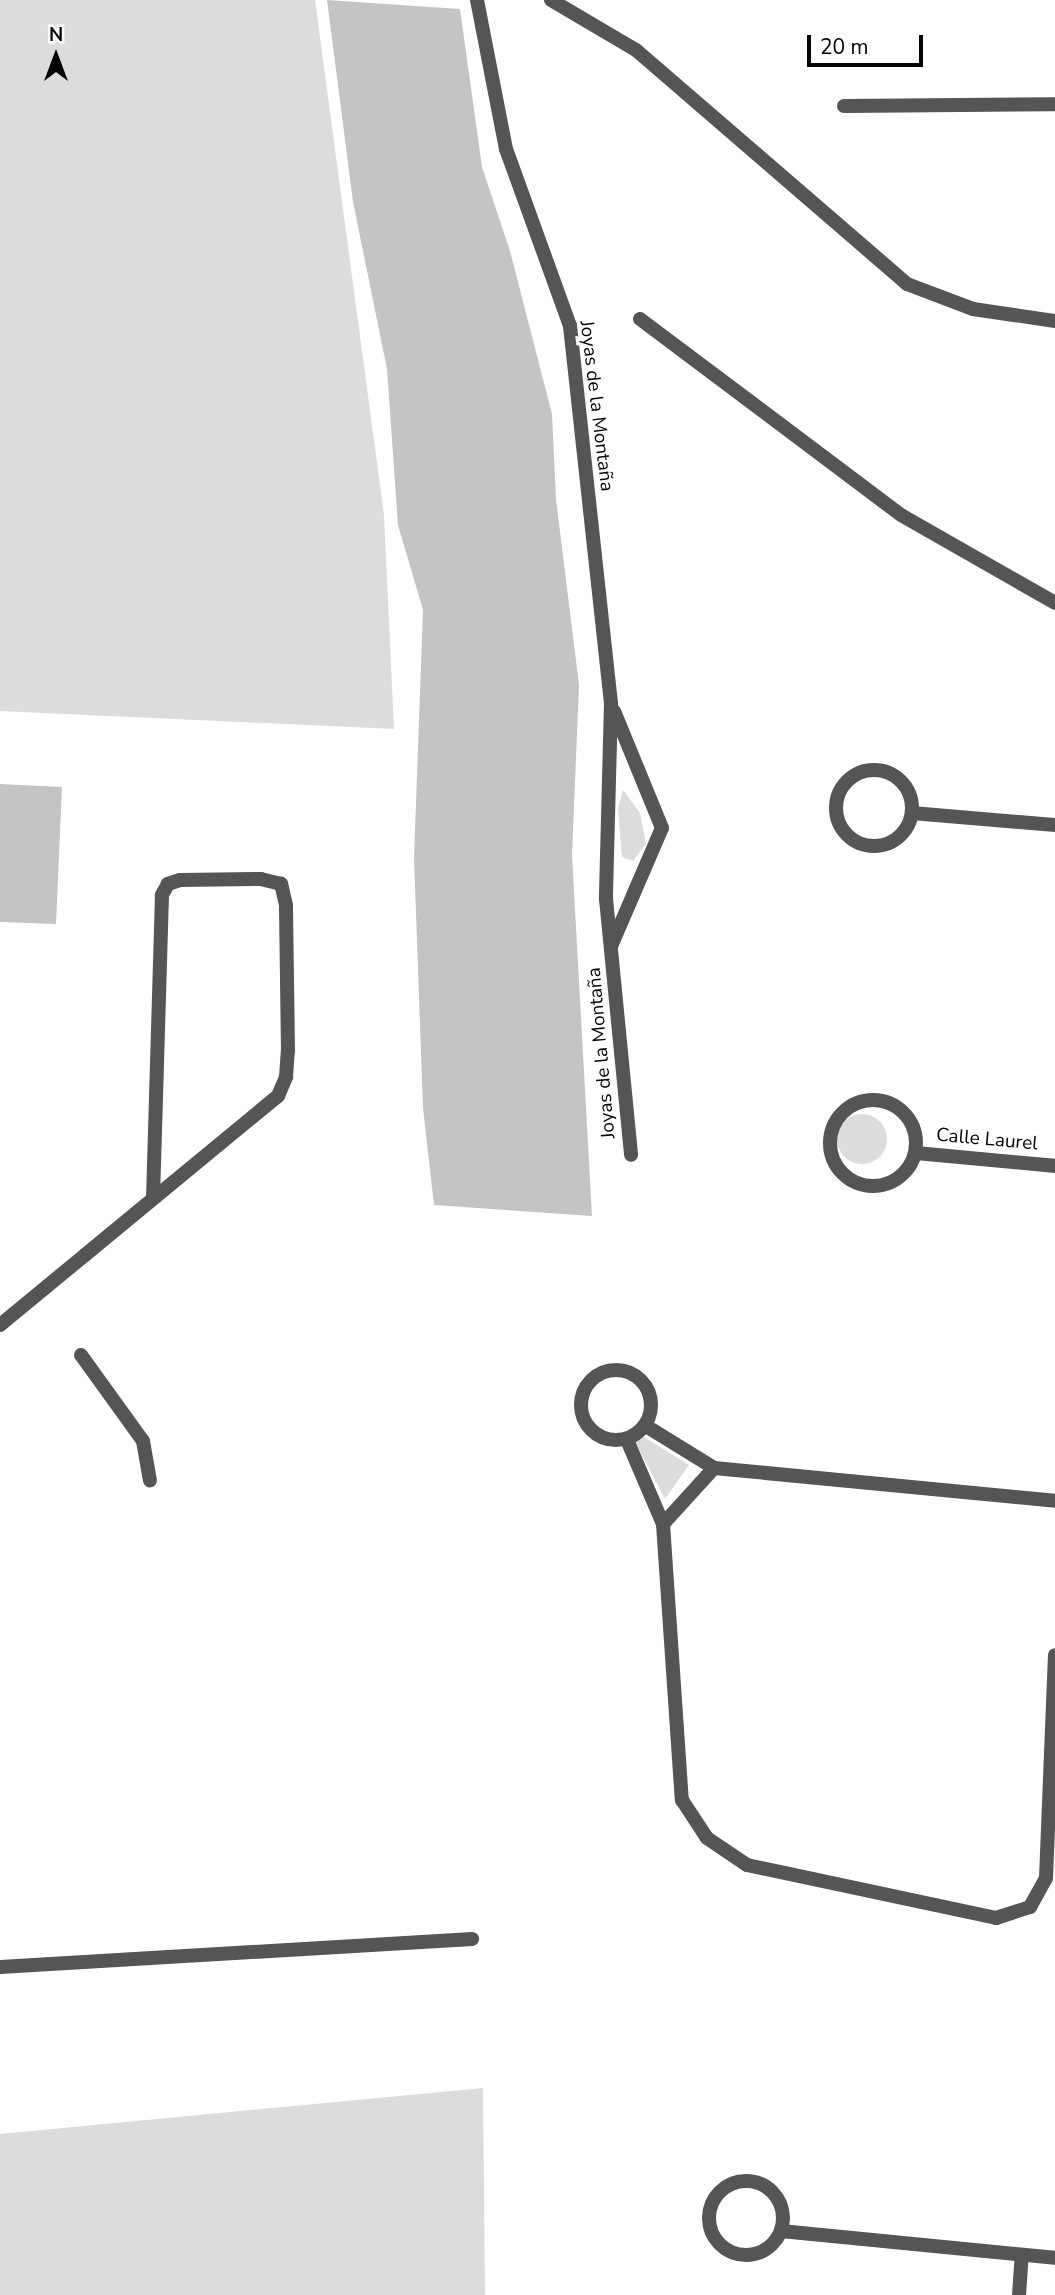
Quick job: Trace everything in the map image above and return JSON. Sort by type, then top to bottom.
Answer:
[{"type":"street","name":"Joyas de la Montaña","points":[[477,0],[506,149],[570,326],[611,703],[606,899],[631,1155]]},
{"type":"street","points":[[551,0],[636,50],[907,284],[973,309],[1055,321]]},
{"type":"street","points":[[844,106],[1055,104]]},
{"type":"street","points":[[640,319],[901,515],[1055,603]]},
{"type":"street","name":"Joyas de la Montaña","points":[[611,703],[662,828],[611,946]]},
{"type":"street","points":[[879,770],[898,778],[910,793],[912,813],[896,838],[868,847],[850,838],[838,822],[835,803],[843,784],[859,772],[879,770]]},
{"type":"street","points":[[912,813],[1055,825]]},
{"type":"street","points":[[0,1325],[278,1096],[286,1077],[286,905],[281,884],[261,879],[180,880],[168,884],[162,895],[153,1198]]},
{"type":"street","points":[[876,1100],[899,1108],[914,1128],[916,1153],[904,1175],[882,1186],[858,1184],[838,1170],[829,1146],[835,1123],[852,1105],[876,1100]]},
{"type":"street","name":"Calle Laurel","points":[[916,1153],[1055,1166]]},
{"type":"street","points":[[81,1355],[143,1441],[150,1480]]},
{"type":"street","points":[[605,1371],[627,1371],[645,1384],[653,1405],[646,1426],[627,1440],[604,1440],[587,1426],[580,1405],[587,1384],[605,1371]]},
{"type":"street","points":[[646,1426],[714,1468],[1055,1501]]},
{"type":"street","points":[[627,1440],[663,1524],[682,1800],[707,1838],[747,1865],[996,1917],[1030,1907],[1046,1878],[1055,1655]]},
{"type":"street","points":[[663,1524],[714,1468]]},
{"type":"street","points":[[0,1967],[472,1939]]},
{"type":"street","points":[[745,2180],[757,2182],[777,2196],[784,2219],[781,2231],[775,2242],[754,2254],[729,2251],[712,2234],[710,2209],[722,2189],[745,2180]]},
{"type":"street","points":[[781,2231],[1055,2258]]},
{"type":"street","points":[[1019,2295],[1022,2256]]},
{"type":"shaded area","points":[[0,0],[315,0],[384,515],[394,729],[0,711]]},
{"type":"shaded area","points":[[623,790],[640,813],[646,844],[633,861],[622,857],[618,809]]},
{"type":"shaded area","points":[[862,1114],[880,1121],[887,1139],[880,1157],[862,1164],[844,1157],[837,1139],[844,1121]]},
{"type":"shaded area","points":[[644,1437],[689,1465],[665,1499],[634,1440]]},
{"type":"shaded area","points":[[483,2088],[485,2295],[0,2295],[0,2134]]},
{"type":"building","points":[[327,0],[460,9],[482,167],[510,251],[552,414],[556,499],[579,685],[572,855],[592,1216],[434,1205],[423,1108],[414,858],[423,610],[398,525],[387,369],[353,202]]},
{"type":"building","points":[[0,784],[62,787],[56,924],[0,922]]}]
